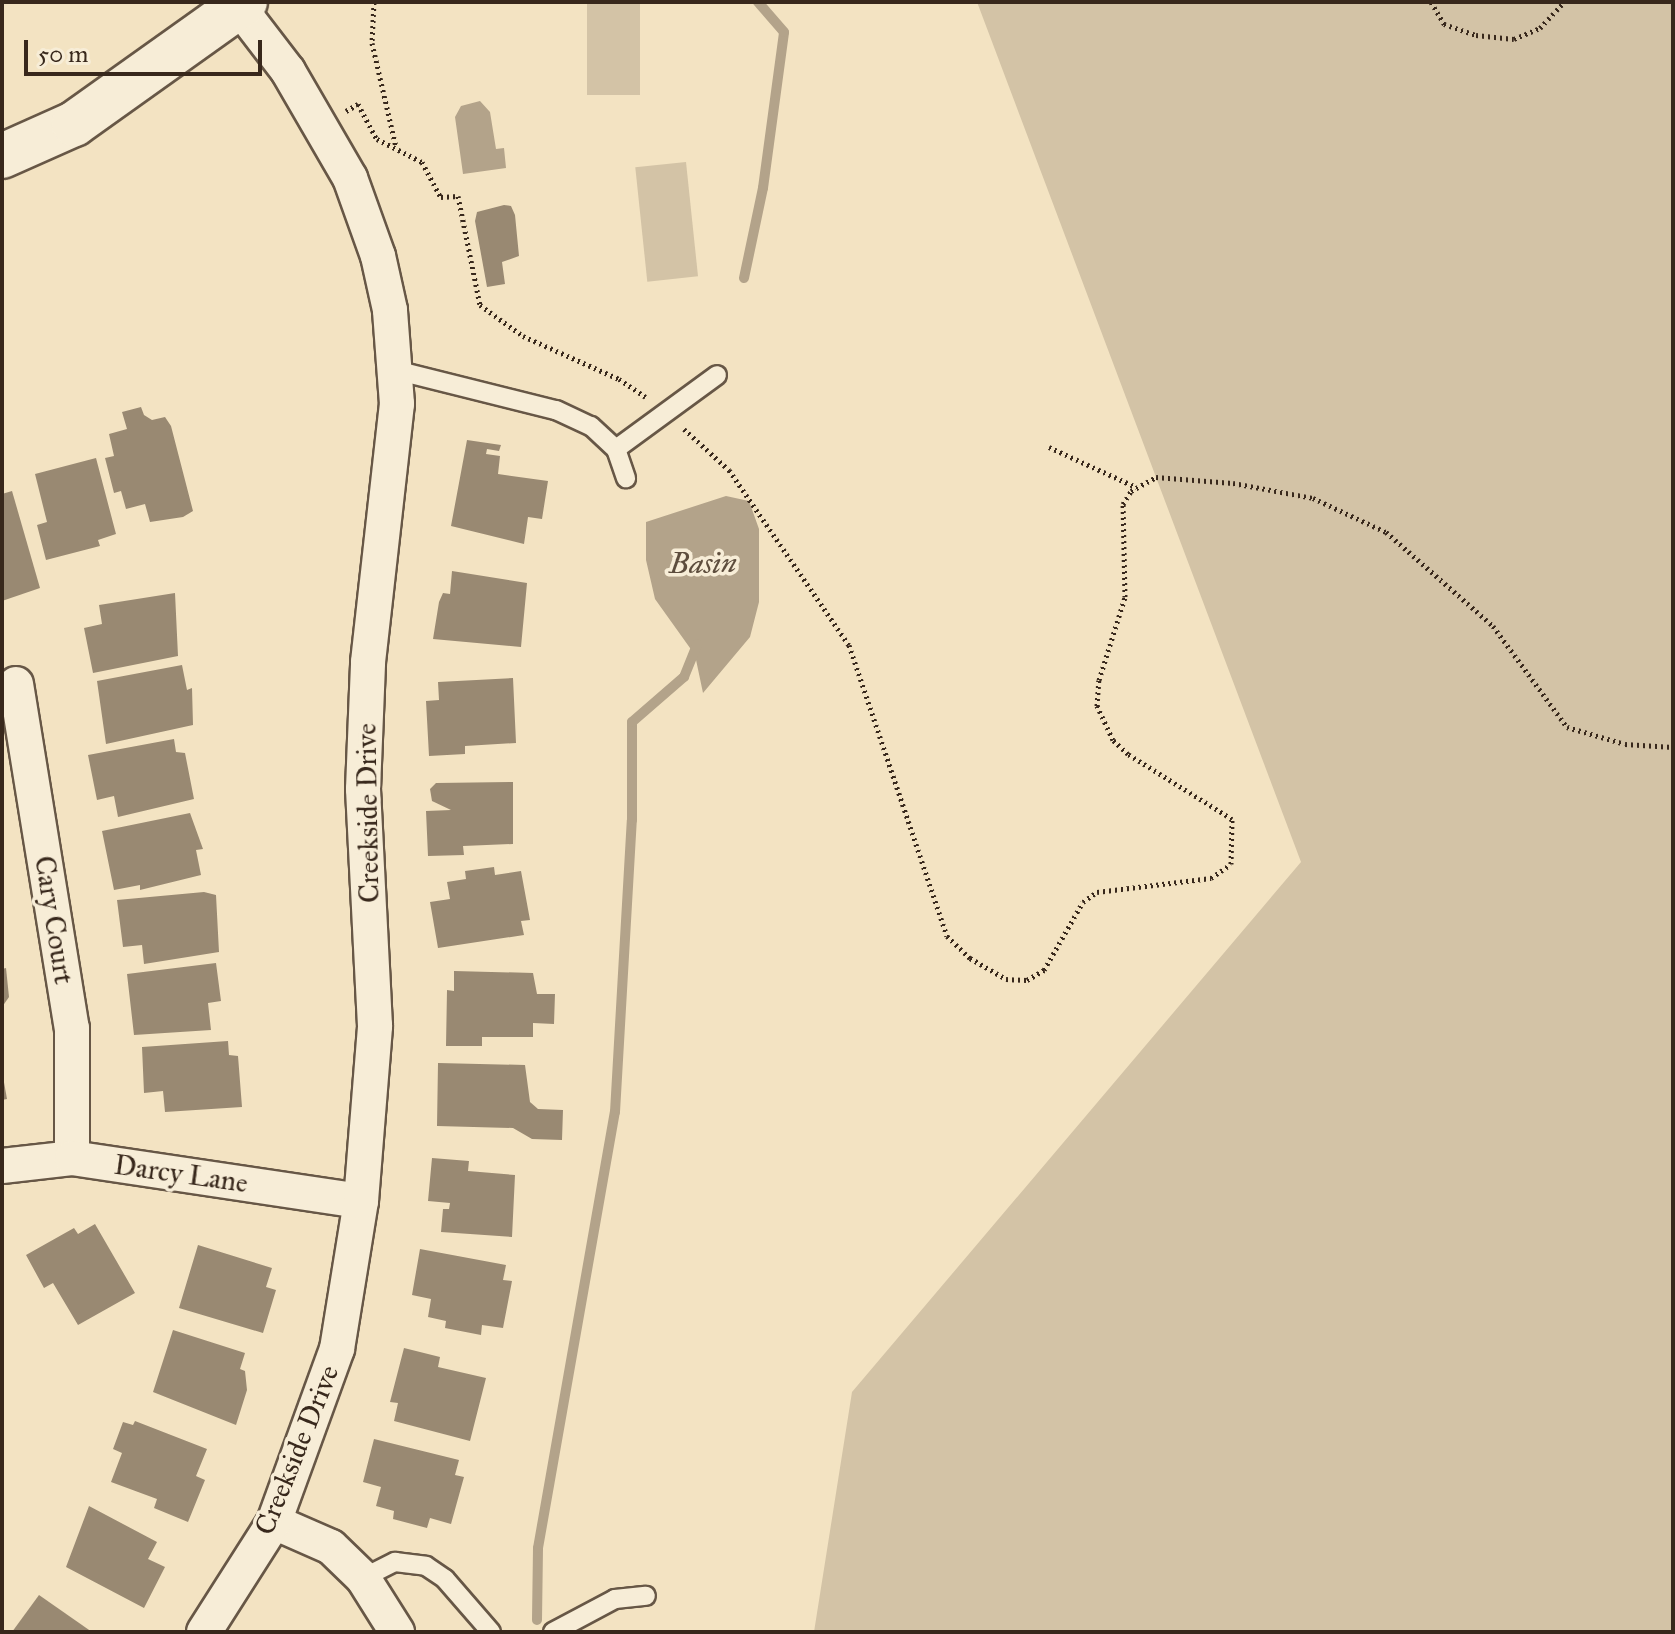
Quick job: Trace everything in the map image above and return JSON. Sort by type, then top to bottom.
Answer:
[{"type":"street","name":"Creekside Drive","points":[[204,1632],[274,1522],[337,1349],[361,1201],[375,1026],[365,742],[368,662],[397,404],[378,256],[350,178],[322,125],[240,4]]},
{"type":"street","points":[[2,156],[74,124],[240,4]]},
{"type":"street","name":"Cary Court","points":[[16,684],[72,1028],[72,1158]]},
{"type":"street","name":"Darcy Lane","points":[[2,1166],[72,1158],[361,1201]]},
{"type":"street","points":[[274,1522],[331,1547],[363,1578],[397,1632]]},
{"type":"lane","points":[[395,370],[556,410],[591,426],[616,449],[626,478]]},
{"type":"lane","points":[[616,449],[717,375]]},
{"type":"lane","points":[[363,1578],[395,1562],[426,1566],[445,1579],[491,1632]]},
{"type":"lane","points":[[553,1632],[615,1599],[646,1596]]},
{"type":"path","points":[[374,2],[372,43],[396,148]]},
{"type":"path","points":[[1431,2],[1444,24],[1476,35],[1514,39],[1540,28],[1564,2]]},
{"type":"path","points":[[322,125],[358,104],[377,139],[422,162],[441,197],[458,196],[480,305],[523,336],[619,379],[668,413],[729,470],[849,645],[947,936],[970,958],[1006,979],[1027,980],[1044,970],[1083,902],[1097,892],[1211,878],[1231,864],[1232,819],[1128,754],[1113,740],[1097,706],[1099,680],[1125,597],[1120,517],[1136,487],[1156,477],[1233,483],[1313,498],[1386,532],[1493,626],[1567,727],[1625,744],[1673,747]]},
{"type":"path","points":[[1049,447],[1136,487]]},
{"type":"shaded area","points":[[587,2],[640,2],[640,95],[587,95]]},
{"type":"shaded area","points":[[977,2],[1673,2],[1673,1632],[814,1632],[852,1392],[1301,862]]},
{"type":"shaded area","points":[[686,162],[698,276],[647,282],[635,167]]},
{"type":"water","points":[[480,101],[490,112],[496,149],[504,148],[506,168],[463,174],[455,117],[461,106]]},
{"type":"water","name":"Basin","points":[[726,496],[749,501],[759,529],[759,602],[750,637],[703,693],[695,655],[655,599],[646,560],[646,522]]},
{"type":"building","points":[[511,206],[515,215],[519,256],[502,262],[505,284],[487,287],[475,221],[477,212]]},
{"type":"building","points":[[141,407],[144,415],[152,420],[165,417],[171,426],[193,511],[183,517],[150,522],[145,504],[126,509],[121,491],[114,493],[105,458],[114,456],[109,434],[127,429],[122,412]]},
{"type":"building","points":[[467,440],[501,445],[499,451],[487,449],[486,454],[500,456],[498,474],[548,481],[542,519],[528,517],[524,544],[451,526]]},
{"type":"building","points":[[96,458],[116,534],[98,540],[100,546],[46,560],[37,525],[47,522],[35,474]]},
{"type":"building","points":[[12,491],[40,588],[2,601],[2,494]]},
{"type":"building","points":[[452,571],[527,583],[521,647],[433,639],[439,602],[443,593],[450,594]]},
{"type":"building","points":[[175,593],[178,656],[93,673],[84,628],[102,624],[99,605]]},
{"type":"building","points":[[182,665],[187,690],[192,688],[193,725],[106,744],[97,681]]},
{"type":"building","points":[[513,678],[516,743],[465,746],[465,754],[429,756],[426,701],[439,700],[438,682]]},
{"type":"building","points":[[174,739],[176,752],[185,753],[194,799],[118,817],[114,796],[97,800],[88,755]]},
{"type":"building","points":[[513,782],[513,844],[463,846],[464,855],[428,856],[426,811],[451,810],[432,801],[430,789],[436,783]]},
{"type":"building","points":[[190,813],[203,849],[196,850],[201,875],[140,890],[140,885],[114,890],[102,831]]},
{"type":"building","points":[[494,867],[495,875],[521,871],[530,920],[521,921],[524,935],[438,948],[430,902],[450,899],[447,882],[466,879],[465,871]]},
{"type":"building","points":[[204,892],[216,895],[219,952],[144,964],[142,945],[123,947],[117,900]]},
{"type":"building","points":[[216,963],[221,1001],[208,1003],[211,1030],[134,1035],[127,974]]},
{"type":"building","points":[[6,968],[9,997],[2,1007],[2,969]]},
{"type":"building","points":[[454,971],[533,973],[537,994],[555,994],[554,1024],[533,1023],[533,1037],[482,1037],[482,1046],[446,1046],[447,990],[454,991]]},
{"type":"building","points":[[228,1041],[229,1055],[238,1056],[242,1107],[165,1112],[163,1091],[144,1093],[142,1047]]},
{"type":"building","points":[[438,1063],[525,1065],[530,1102],[538,1109],[563,1110],[562,1140],[532,1139],[513,1128],[437,1126]]},
{"type":"building","points":[[2,1071],[7,1099],[2,1100]]},
{"type":"building","points":[[432,1158],[469,1161],[468,1171],[515,1175],[512,1237],[441,1232],[443,1209],[449,1209],[450,1203],[428,1201]]},
{"type":"building","points":[[95,1224],[135,1293],[78,1325],[53,1283],[44,1288],[26,1255],[74,1228],[78,1234]]},
{"type":"building","points":[[198,1245],[272,1268],[266,1287],[276,1290],[263,1333],[179,1308]]},
{"type":"building","points":[[420,1249],[506,1265],[503,1280],[512,1281],[503,1328],[482,1325],[481,1335],[445,1328],[446,1321],[428,1317],[431,1299],[412,1295]]},
{"type":"building","points":[[173,1330],[245,1353],[240,1369],[245,1371],[247,1390],[236,1425],[153,1392]]},
{"type":"building","points":[[404,1348],[440,1357],[438,1367],[486,1378],[470,1441],[394,1421],[398,1403],[390,1402]]},
{"type":"building","points":[[135,1421],[207,1449],[196,1476],[205,1480],[188,1522],[154,1508],[157,1499],[111,1482],[122,1453],[113,1449],[123,1422],[133,1425]]},
{"type":"building","points":[[374,1439],[459,1460],[455,1475],[464,1477],[451,1524],[430,1518],[427,1528],[393,1519],[394,1511],[376,1506],[381,1487],[363,1482]]},
{"type":"building","points":[[89,1506],[157,1542],[148,1559],[165,1567],[144,1608],[66,1567]]},
{"type":"building","points":[[39,1595],[92,1632],[12,1632]]},
{"type":"waterway","points":[[744,278],[763,188],[784,32],[758,2]]},
{"type":"waterway","points":[[537,1620],[538,1548],[615,1112],[632,820],[632,722],[684,677],[697,644]]}]
